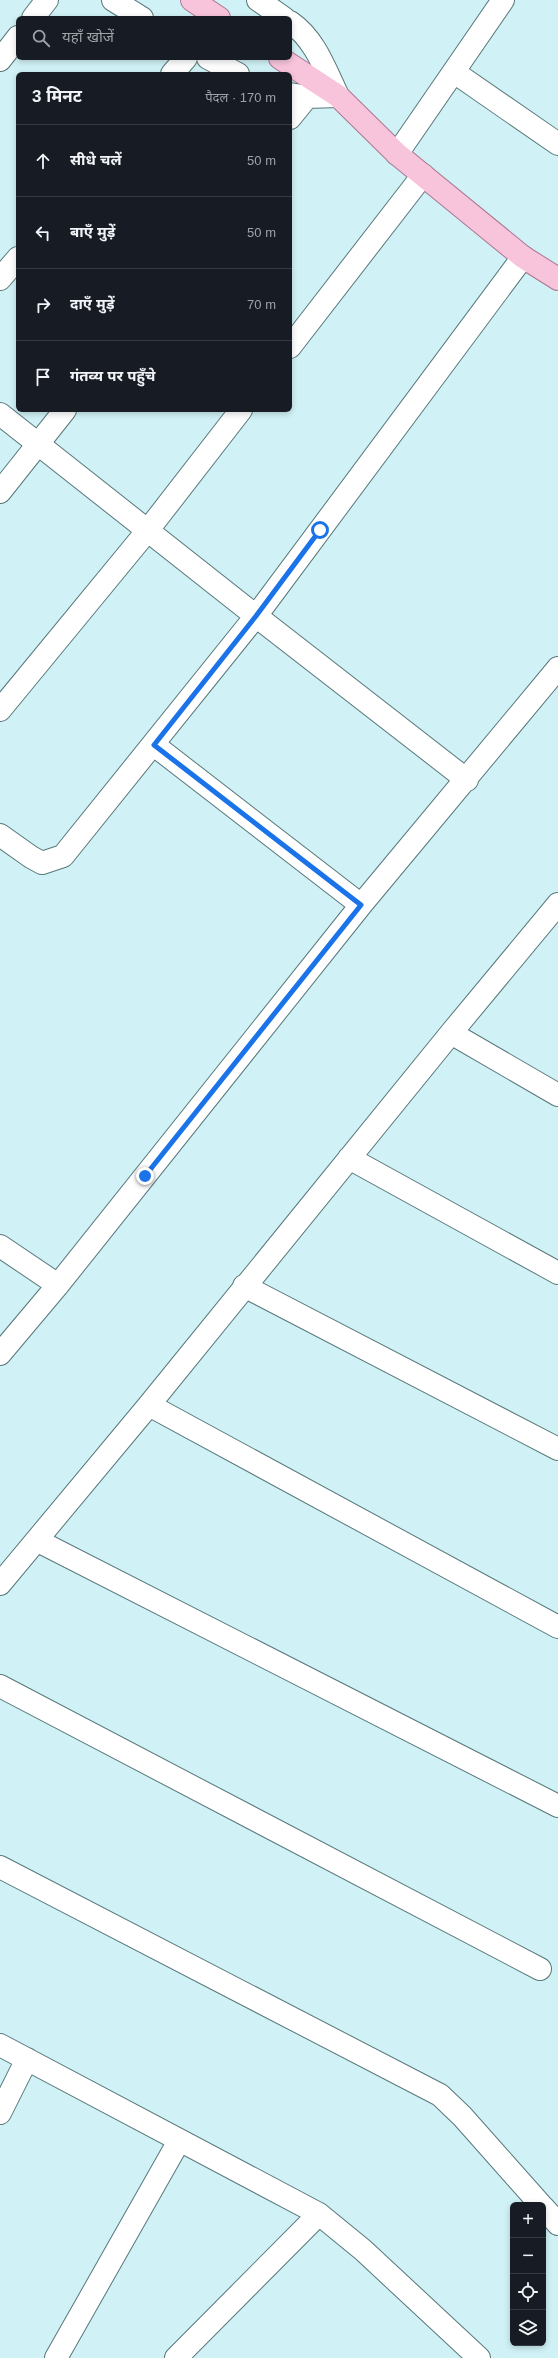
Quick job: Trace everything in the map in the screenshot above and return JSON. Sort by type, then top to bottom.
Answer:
[{"type":"main road","points":[[192,0],[216,16]]},
{"type":"main road","points":[[283,60],[338,96],[397,154],[523,257],[558,279]]},
{"type":"street","points":[[35,16],[47,0]]},
{"type":"street","points":[[113,0],[139,16]]},
{"type":"street","points":[[258,0],[281,16]]},
{"type":"street","points":[[397,154],[503,0]]},
{"type":"street","points":[[292,23],[300,29],[311,42],[338,96],[298,95],[292,112]]},
{"type":"street","points":[[0,60],[16,40]]},
{"type":"street","points":[[174,72],[184,60]]},
{"type":"street","points":[[212,60],[234,72]]},
{"type":"street","points":[[454,72],[558,144]]},
{"type":"street","points":[[292,344],[423,175]]},
{"type":"street","points":[[0,835],[31,858],[42,863],[63,856],[154,745],[256,616],[523,257]]},
{"type":"street","points":[[0,279],[16,260]]},
{"type":"street","points":[[0,492],[63,412]]},
{"type":"street","points":[[0,710],[148,530],[239,412]]},
{"type":"street","points":[[0,414],[467,780]]},
{"type":"street","points":[[0,1354],[58,1285],[361,905],[467,780],[558,668]]},
{"type":"street","points":[[154,745],[361,905]]},
{"type":"street","points":[[0,1584],[38,1541],[451,1033],[555,915]]},
{"type":"street","points":[[451,1033],[558,1095]]},
{"type":"street","points":[[349,1158],[558,1273]]},
{"type":"street","points":[[0,1246],[58,1285]]},
{"type":"street","points":[[244,1286],[558,1449]]},
{"type":"street","points":[[149,1405],[558,1627]]},
{"type":"street","points":[[38,1541],[558,1806]]},
{"type":"street","points":[[0,1686],[540,1969]]},
{"type":"street","points":[[0,1867],[440,2095],[462,2116],[538,2202]]},
{"type":"street","points":[[0,2045],[319,2214],[363,2250],[479,2358]]},
{"type":"street","points":[[0,2113],[27,2059]]},
{"type":"street","points":[[56,2358],[179,2141]]},
{"type":"street","points":[[546,2210],[558,2224]]},
{"type":"street","points":[[176,2358],[319,2214]]},
{"type":"route","points":[[145,1176],[361,905],[154,745],[256,616],[320,530]]}]
